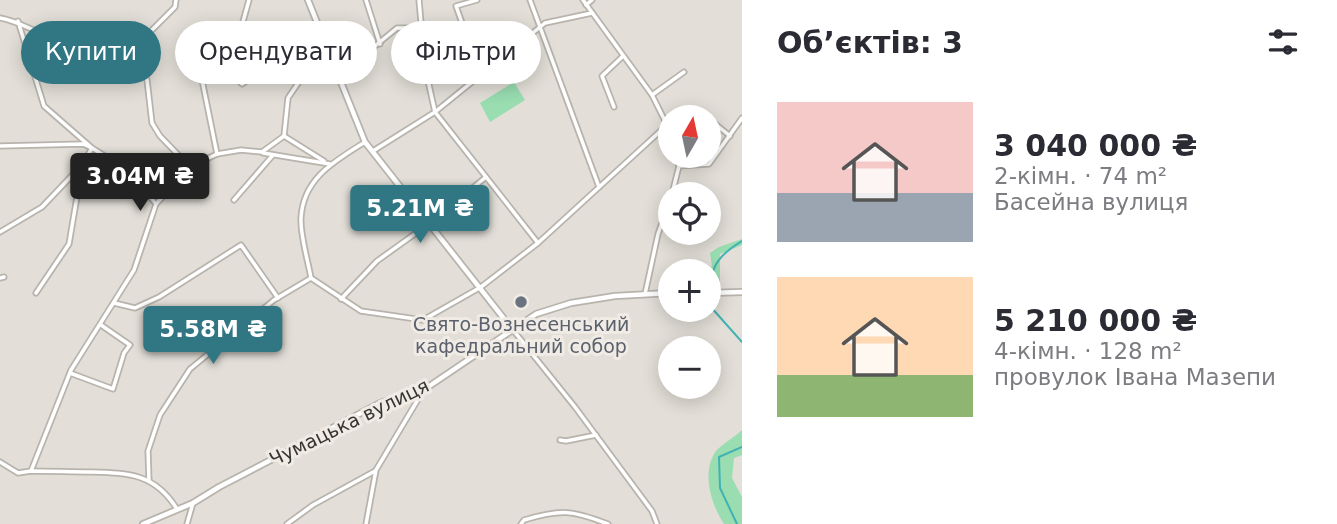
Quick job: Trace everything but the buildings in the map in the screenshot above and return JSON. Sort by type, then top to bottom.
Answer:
[{"type":"street","points":[[161,21],[175,7],[176,0]]},
{"type":"street","points":[[243,21],[249,0]]},
{"type":"street","points":[[308,0],[317,21]]},
{"type":"street","points":[[366,0],[380,44]]},
{"type":"street","points":[[419,0],[420,21]]},
{"type":"street","points":[[461,21],[456,6],[477,0]]},
{"type":"street","points":[[530,0],[537,21]]},
{"type":"street","points":[[592,0],[584,2],[658,107]]},
{"type":"street","points":[[541,26],[592,13]]},
{"type":"street","points":[[0,18],[21,22]]},
{"type":"street","points":[[18,21],[44,106],[92,148]]},
{"type":"street","points":[[541,32],[599,187]]},
{"type":"street","points":[[377,46],[391,34]]},
{"type":"street","points":[[614,107],[602,76],[623,57]]},
{"type":"street","points":[[652,95],[684,72]]},
{"type":"street","points":[[148,84],[152,123],[160,136],[190,167]]},
{"type":"street","points":[[203,84],[217,154]]},
{"type":"street","points":[[262,152],[284,136],[288,98],[298,84]]},
{"type":"street","points":[[341,84],[365,142],[596,435],[652,511],[657,524]]},
{"type":"street","points":[[429,84],[435,112],[538,243]]},
{"type":"street","points":[[373,151],[435,112],[468,84]]},
{"type":"street","points":[[721,148],[742,118]]},
{"type":"street","points":[[721,129],[730,136]]},
{"type":"street","points":[[365,142],[328,163],[309,185],[301,218],[312,278],[361,311],[423,320],[481,287],[538,243],[658,133]]},
{"type":"street","points":[[284,136],[328,163]]},
{"type":"street","points":[[0,146],[83,144],[129,171],[156,204]]},
{"type":"street","points":[[0,232],[43,207],[82,165],[92,148]]},
{"type":"street","points":[[32,471],[70,373],[134,270],[156,204],[190,167],[217,154],[241,150],[328,163]]},
{"type":"street","points":[[234,200],[273,155]]},
{"type":"street","points":[[36,293],[69,244],[82,165]]},
{"type":"street","points":[[341,299],[377,261],[430,223],[486,177]]},
{"type":"street","points":[[645,294],[658,234]]},
{"type":"street","points":[[114,303],[135,308],[159,297],[241,245],[278,298]]},
{"type":"street","points":[[149,481],[148,451],[160,415],[190,369],[278,298],[312,278]]},
{"type":"street","points":[[721,293],[742,292]]},
{"type":"street","name":"Чумацька вулиця","points":[[143,524],[193,503],[219,486],[380,403],[425,389],[536,314],[571,303],[658,293]]},
{"type":"street","points":[[70,373],[113,388],[124,353],[130,345],[101,325]]},
{"type":"street","points":[[366,524],[376,470],[425,389]]},
{"type":"street","points":[[560,440],[596,435]]},
{"type":"street","points":[[0,462],[19,473],[128,473],[149,481],[167,494],[177,509]]},
{"type":"street","points":[[287,524],[313,505],[376,470]]},
{"type":"street","points":[[187,524],[193,503]]},
{"type":"street","points":[[521,524],[524,520],[553,512],[578,512],[608,524]]},
{"type":"green space","points":[[511,84],[515,84],[525,100],[490,122],[480,103]]},
{"type":"green space","points":[[742,239],[742,245],[720,254],[720,259],[711,259],[710,253]]},
{"type":"green space","points":[[742,430],[742,455],[734,458],[732,478],[742,497],[742,524],[724,524],[712,498],[709,468],[716,451]]},
{"type":"waterway","points":[[742,241],[724,254],[714,268],[710,306],[742,342]]},
{"type":"waterway","points":[[737,524],[720,488],[719,457],[742,447]]},
{"type":"place","name":"Свято-Вознесенський кафедральний собор","points":[[521,302]]}]
